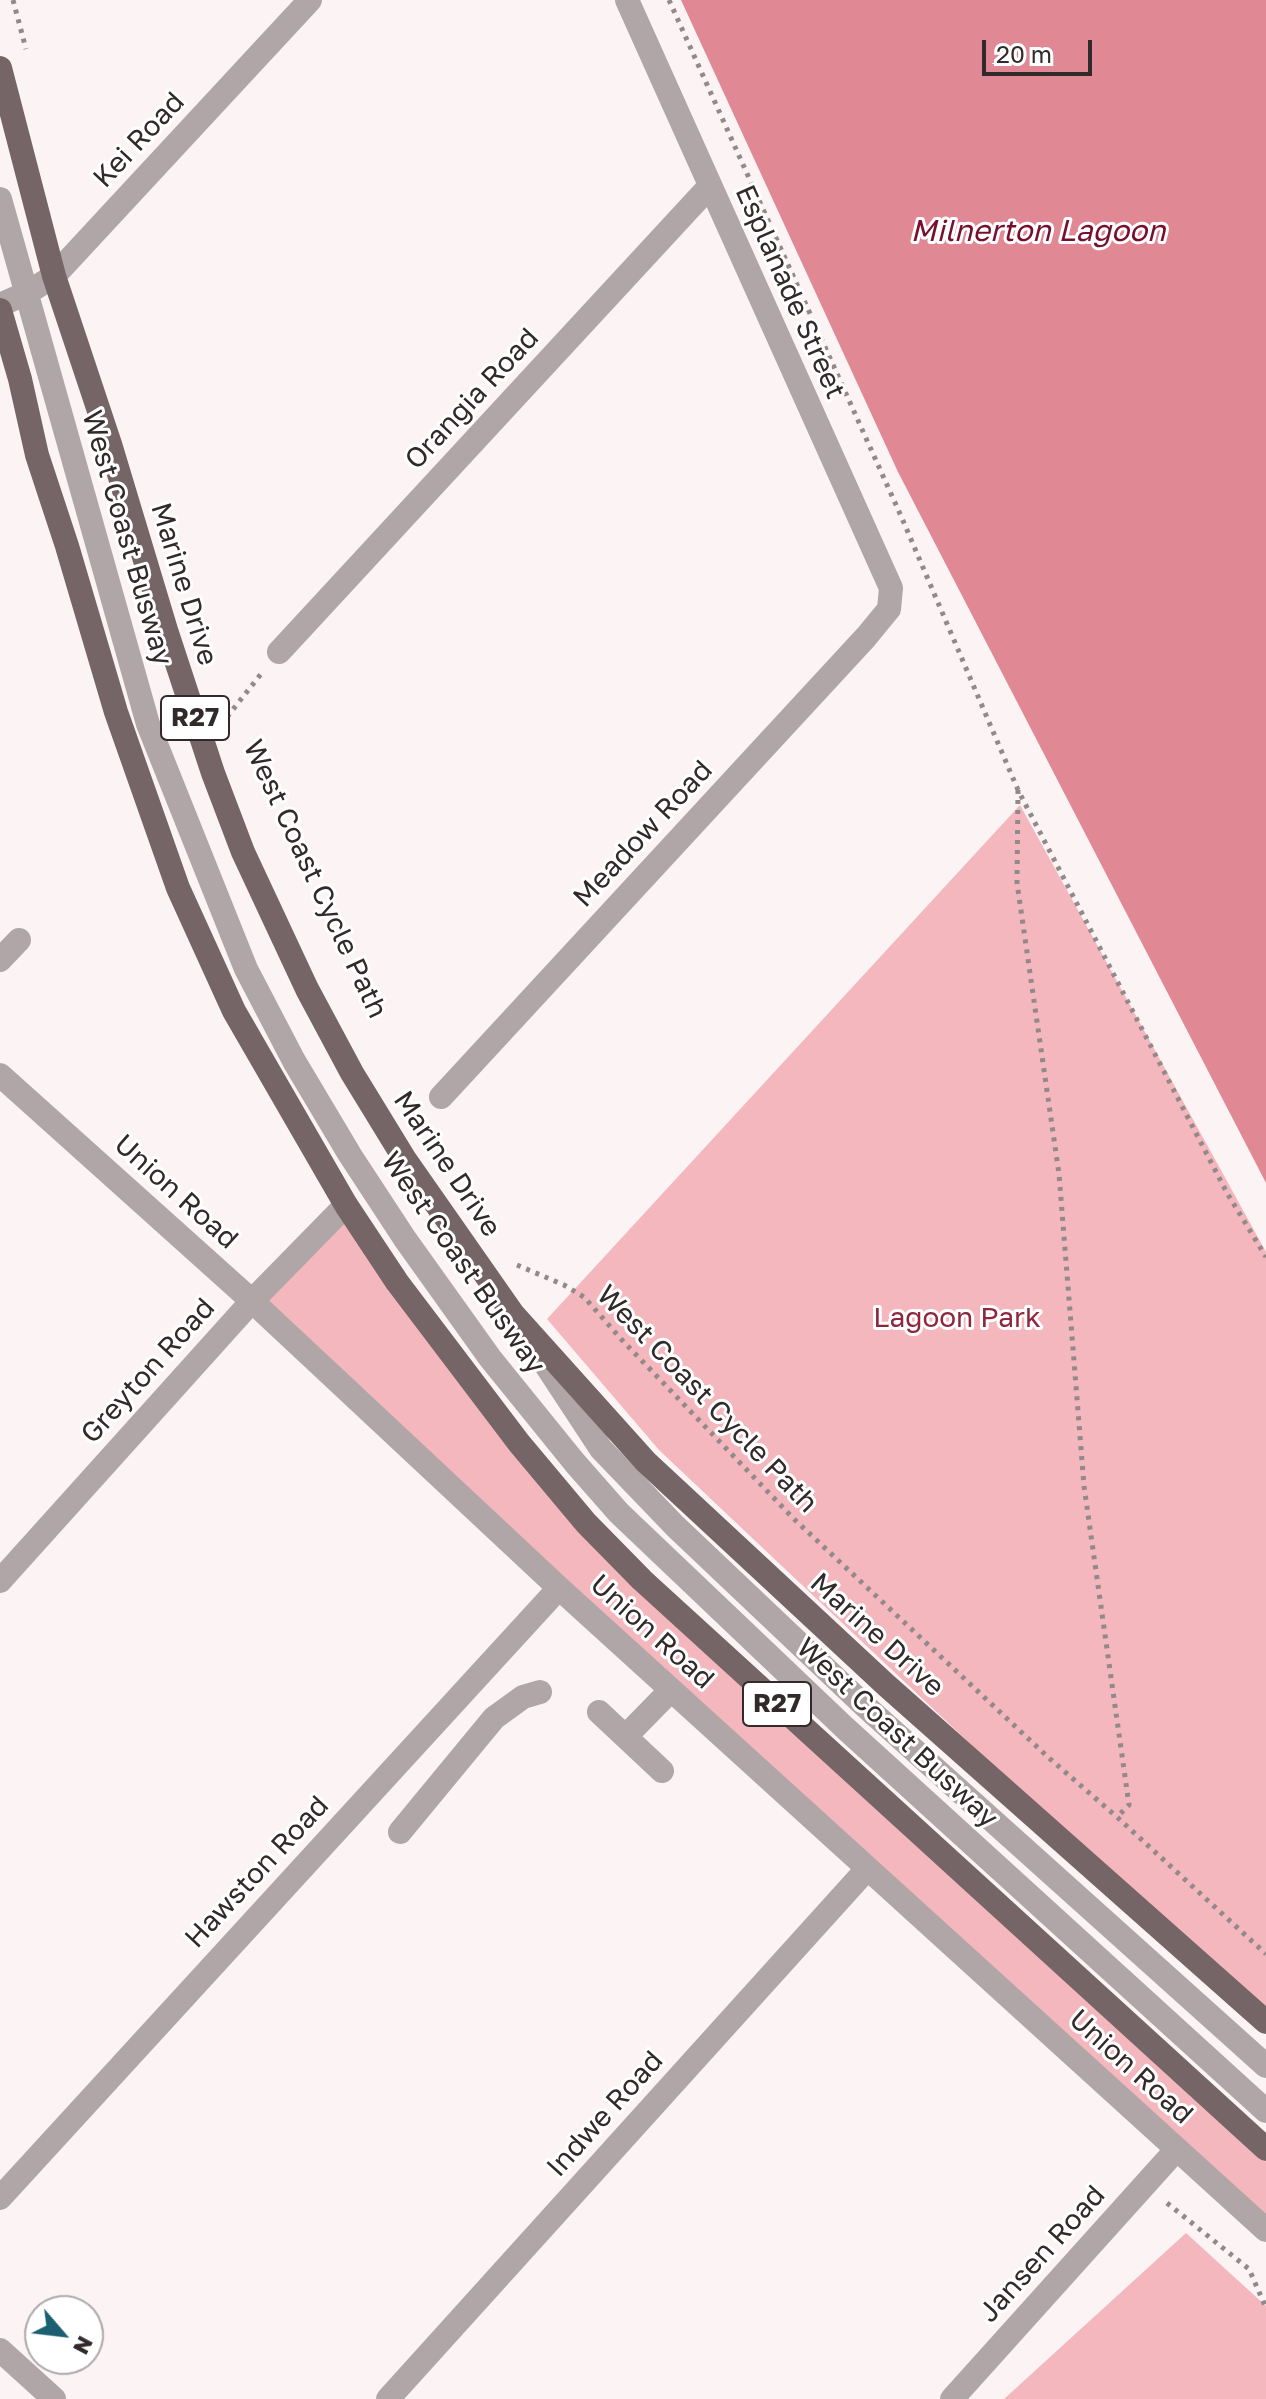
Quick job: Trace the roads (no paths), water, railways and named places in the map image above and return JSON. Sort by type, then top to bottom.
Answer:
[{"type":"main road","name":"Marine Drive","points":[[0,68],[54,276],[208,759],[243,852],[307,989],[352,1073],[404,1158],[513,1314],[646,1462],[886,1685],[1266,2022]]},
{"type":"main road","name":"R27","points":[[0,308],[37,455],[116,712],[178,888],[234,1011],[346,1205],[397,1282],[519,1443],[586,1523],[683,1619],[1266,2149]]},
{"type":"street","name":"Kei Road","points":[[0,308],[54,276],[310,0]]},
{"type":"street","name":"Esplanade Street","points":[[627,0],[891,588],[889,609]]},
{"type":"street","name":"Orangia Road","points":[[279,652],[709,187]]},
{"type":"street","name":"West Coast Busway","points":[[0,199],[148,724],[240,955],[294,1061],[405,1239],[490,1358],[619,1513],[845,1728],[1266,2111]]},
{"type":"street","name":"Meadow Road","points":[[441,1097],[889,609]]},
{"type":"street","points":[[0,960],[19,940]]},
{"type":"street","name":"Union Road","points":[[0,1075],[252,1301],[559,1588],[1266,2230]]},
{"type":"street","name":"Greyton Road","points":[[0,1581],[252,1301],[346,1205]]},
{"type":"street","name":"West Coast Busway","points":[[513,1314],[601,1449],[675,1526],[865,1706],[1266,2066]]},
{"type":"street","name":"Hawston Road","points":[[0,2198],[559,1588]]},
{"type":"street","points":[[626,1736],[671,1690]]},
{"type":"street","points":[[400,1832],[494,1718],[523,1697],[540,1692]]},
{"type":"street","points":[[462,1693],[494,1718]]},
{"type":"street","points":[[599,1712],[662,1771]]},
{"type":"street","name":"Indwe Road","points":[[388,2399],[867,1869]]},
{"type":"street","name":"Jansen Road","points":[[952,2399],[1177,2149]]},
{"type":"street","points":[[0,2350],[54,2399]]},
{"type":"water","name":"Milnerton Lagoon","points":[[681,0],[1266,0],[1266,1183],[898,472]]},
{"type":"park label","name":"Lagoon Park","points":[[957,1318]]}]
